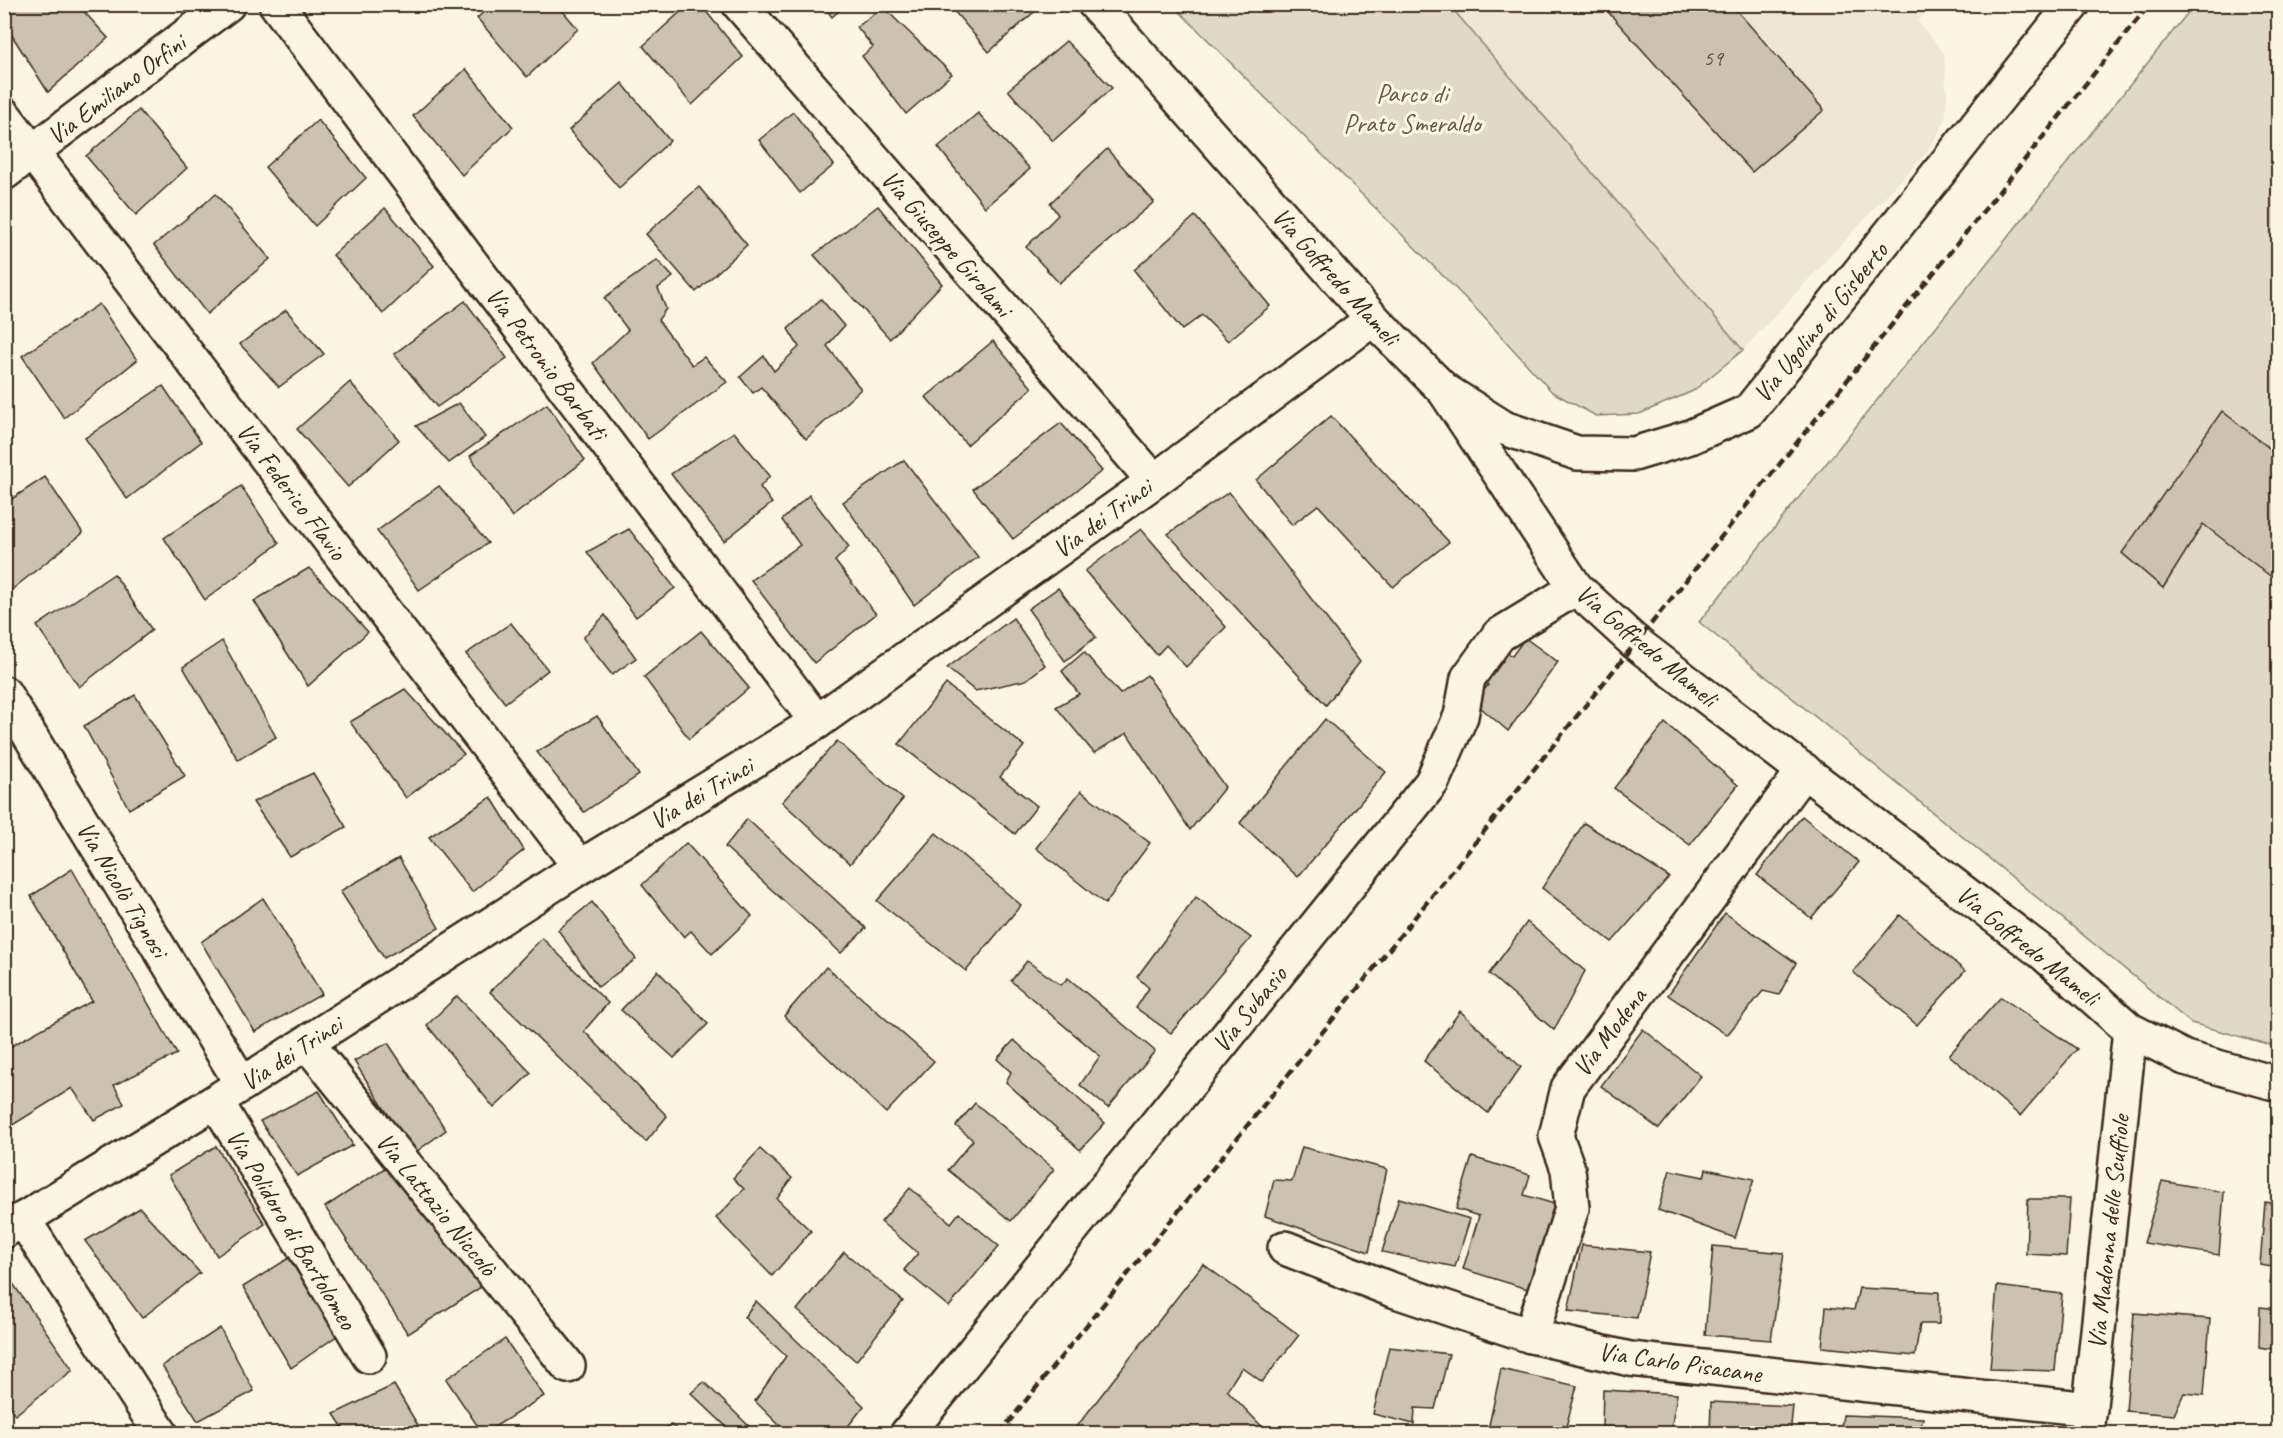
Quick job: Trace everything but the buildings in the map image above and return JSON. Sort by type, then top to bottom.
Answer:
[{"type":"street","name":"Via Emiliano Orfini","points":[[4,173],[228,4]]},
{"type":"street","name":"Via Petronio Barbati","points":[[276,4],[818,722]]},
{"type":"street","name":"Via Giuseppe Girolami","points":[[739,4],[1154,481]]},
{"type":"street","name":"Via Goffredo Mameli","points":[[1095,4],[1373,319],[1444,390],[1576,588],[1636,643],[2043,953],[2130,1030],[2185,1058],[2278,1084]]},
{"type":"street","name":"Via Ugolino di Gisberto","points":[[1444,390],[1504,428],[1577,453],[1634,454],[1690,437],[1749,411],[2073,4]]},
{"type":"street","name":"Via Federico Flavio","points":[[4,115],[580,867]]},
{"type":"street","name":"Via dei Trinci","points":[[14,1225],[229,1093],[580,867],[818,722],[1154,481],[1373,319]]},
{"type":"street","name":"Via Subasio","points":[[907,1434],[1432,782],[1461,716],[1468,678],[1499,635],[1576,588]]},
{"type":"street","name":"Via Nicolò Tignosi","points":[[4,693],[229,1093]]},
{"type":"street","name":"Via Modena","points":[[1531,1336],[1572,1208],[1568,1169],[1556,1137],[1568,1088],[1804,770]]},
{"type":"street","name":"Via Madonna delle Scuffiole","points":[[2088,1421],[2130,1030]]},
{"type":"street","name":"Via Lattazio Niccolò","points":[[307,1043],[568,1366]]},
{"type":"street","name":"Via Polidoro di Bartolomeo","points":[[229,1093],[369,1356]]},
{"type":"street","points":[[14,1225],[161,1434]]},
{"type":"street","name":"Via Carlo Pisacane","points":[[1285,1248],[1390,1289],[1531,1336],[1630,1359],[2088,1421]]},
{"type":"shaded area","points":[[1454,4],[1935,5],[1917,21],[1944,53],[1947,99],[1945,122],[1927,152],[1743,350],[1451,7]]},
{"type":"green space","name":"Parco di Prato Smeraldo","points":[[1173,5],[1454,5],[1451,7],[1743,350],[1693,391],[1639,414],[1596,416],[1552,392],[1480,313]]},
{"type":"green space","points":[[2194,5],[2278,5],[2278,1047],[2191,1023],[1699,622]]},
{"type":"railway","points":[[999,1434],[2150,4]]}]
